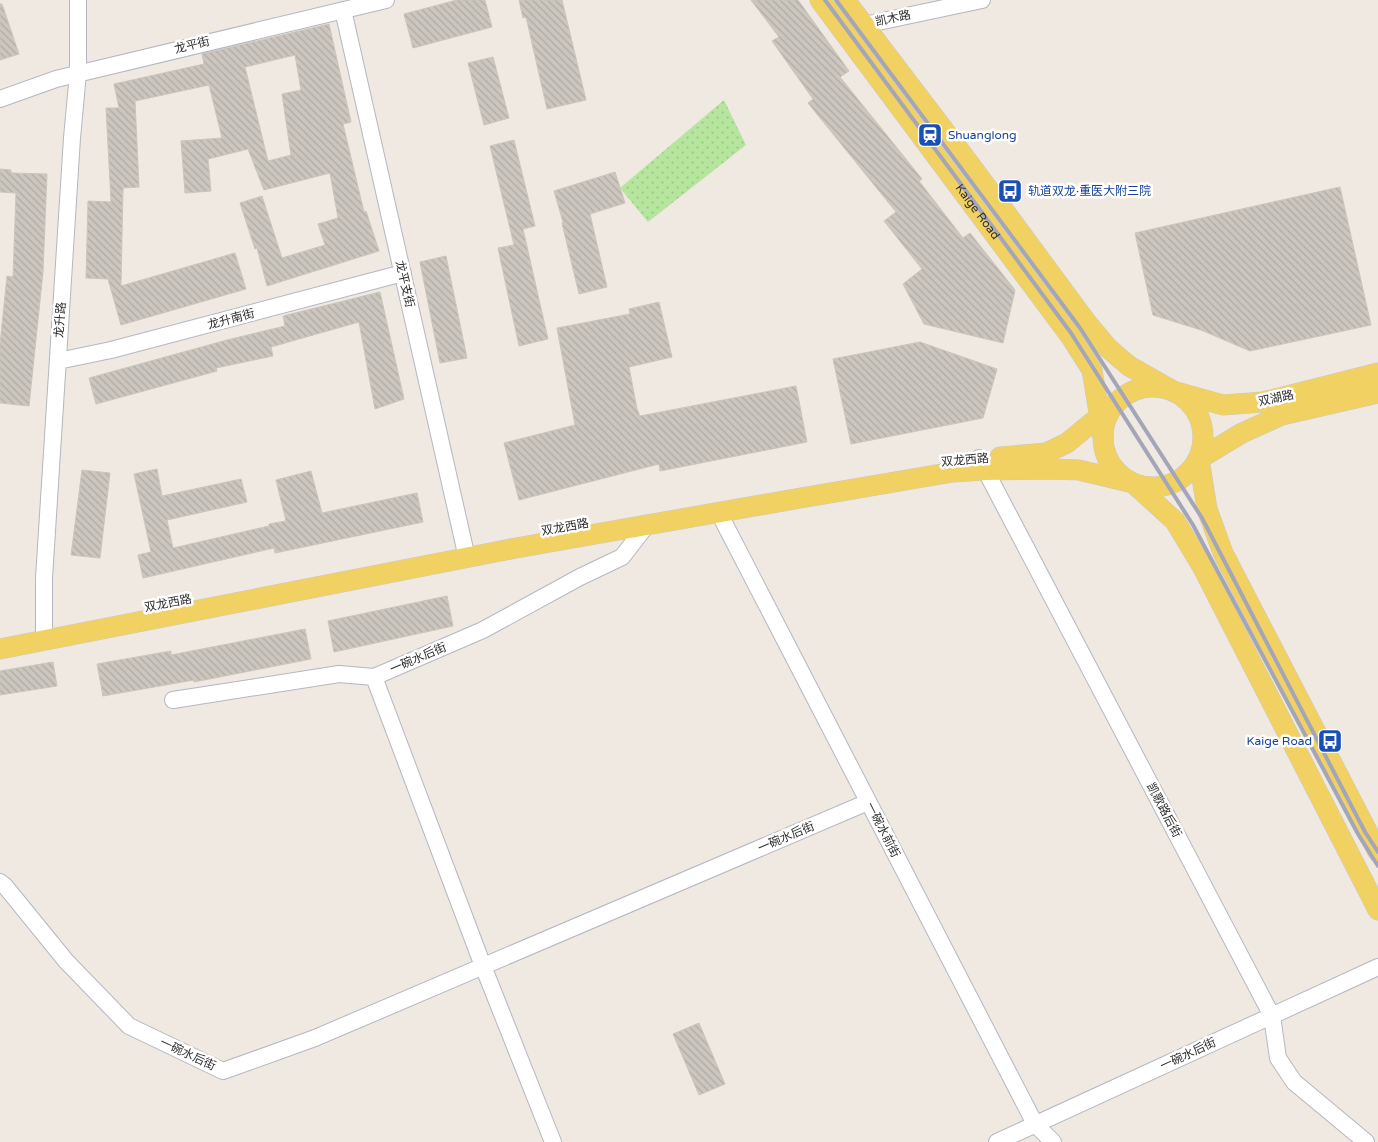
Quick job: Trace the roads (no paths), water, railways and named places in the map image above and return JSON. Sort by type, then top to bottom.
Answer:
[{"type":"main road","name":"Kaige Road","points":[[820,0],[1071,337],[1092,370],[1103,437]]},
{"type":"main road","name":"Kaige Road","points":[[845,0],[969,163],[1087,323],[1108,348],[1129,366],[1173,391]]},
{"type":"main road","name":"双湖路","points":[[1173,391],[1223,405],[1263,402],[1378,373]]},
{"type":"main road","points":[[1133,483],[1148,488],[1164,487],[1178,482],[1190,472],[1199,459],[1203,443],[1203,427],[1192,405],[1173,391],[1158,387],[1144,388],[1130,393],[1118,401],[1108,418],[1103,437],[1105,451],[1111,464],[1120,475],[1133,483],[1175,521],[1202,566],[1378,910]]},
{"type":"main road","name":"双湖路","points":[[1199,459],[1242,433],[1282,415],[1378,393]]},
{"type":"main road","name":"双龙西路","points":[[466,551],[646,526],[953,472],[982,464],[1046,453],[1067,443],[1118,401]]},
{"type":"main road","name":"双龙西路","points":[[0,649],[44,634],[802,484],[952,459],[982,464],[1079,470],[1133,483]]},
{"type":"main road","points":[[1199,459],[1207,509],[1223,553],[1378,852]]},
{"type":"main road","name":"双龙西路","points":[[0,636],[44,634]]},
{"type":"street","name":"龙升路","points":[[44,634],[44,578],[72,138],[78,73],[78,0]]},
{"type":"street","name":"龙平街","points":[[0,99],[78,73],[386,0]]},
{"type":"street","name":"凯木路","points":[[864,25],[982,0]]},
{"type":"street","name":"龙平支街","points":[[343,10],[466,551]]},
{"type":"street","name":"龙升南街","points":[[58,361],[120,347],[403,273]]},
{"type":"street","name":"凯歌路后街","points":[[982,464],[1272,1016],[1278,1058],[1294,1082],[1366,1142]]},
{"type":"street","name":"一碗水前街","points":[[719,513],[1035,1124],[1053,1142]]},
{"type":"street","name":"一碗水后街","points":[[553,1142],[482,966],[374,677],[483,630],[580,577],[622,557],[646,526]]},
{"type":"street","points":[[172,700],[339,674],[374,677]]},
{"type":"street","name":"一碗水后街","points":[[0,882],[66,961],[130,1026],[223,1071],[315,1038],[868,802]]},
{"type":"street","name":"一碗水后街","points":[[997,1142],[1378,967]]},
{"type":"railway","points":[[825,0],[1071,333],[1193,525],[1358,834],[1378,866]]},
{"type":"railway","points":[[836,0],[1080,328],[1202,518],[1365,832],[1378,852]]},
{"type":"place","name":"Shuanglong","points":[[930,135]]},
{"type":"place","name":"轨道双龙·重医大附三院","points":[[1010,191]]},
{"type":"place","name":"Kaige Road","points":[[1330,741]]}]
